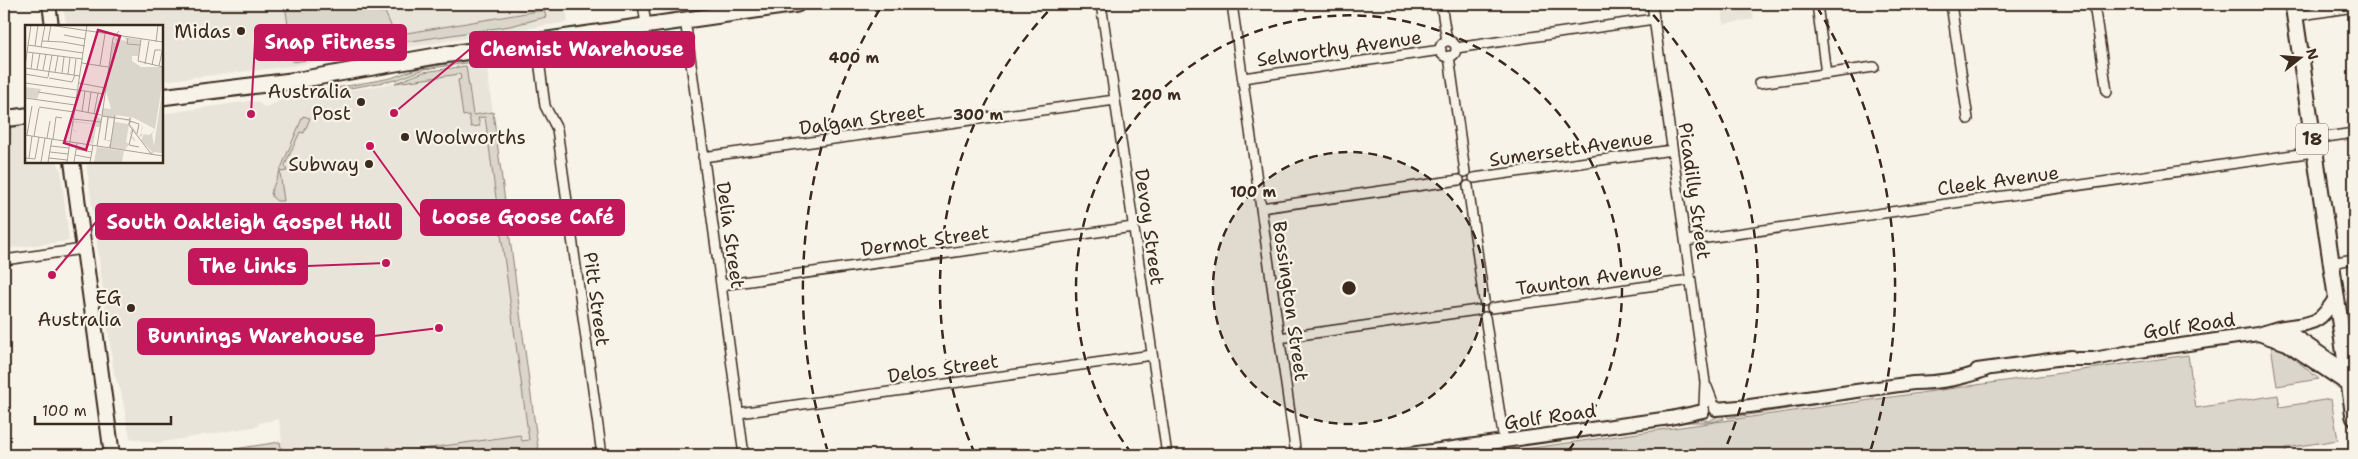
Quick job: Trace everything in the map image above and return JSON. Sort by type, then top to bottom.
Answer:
[{"type":"highway","points":[[162,96],[299,80],[520,44],[795,4]]},
{"type":"highway","name":"18","points":[[2294,10],[2330,263],[2351,381],[2354,417]]},
{"type":"main road","points":[[70,165],[112,455]]},
{"type":"street","points":[[49,4],[52,25]]},
{"type":"street","points":[[643,4],[646,25]]},
{"type":"street","name":"Devoy Street","points":[[1101,4],[1167,455]]},
{"type":"street","name":"Bossington Street","points":[[1232,4],[1296,455]]},
{"type":"street","points":[[1442,4],[1447,41]]},
{"type":"street","name":"Picadilly Street","points":[[1652,4],[1709,408]]},
{"type":"street","points":[[1817,4],[1826,74]]},
{"type":"street","points":[[1951,4],[1968,119]]},
{"type":"street","points":[[2094,4],[2107,92]]},
{"type":"street","points":[[2294,10],[2354,7]]},
{"type":"street","name":"Delia Street","points":[[685,19],[744,455]]},
{"type":"street","points":[[1456,48],[1654,19]]},
{"type":"street","points":[[520,44],[539,60],[549,40]]},
{"type":"street","points":[[1447,41],[1452,42],[1456,48]]},
{"type":"street","points":[[1447,41],[1441,45],[1441,50],[1443,54],[1449,56]]},
{"type":"street","points":[[1449,56],[1453,54],[1456,48]]},
{"type":"street","name":"Selworthy Avenue","points":[[1243,78],[1441,50]]},
{"type":"street","points":[[1449,56],[1465,172]]},
{"type":"street","name":"Pitt Street","points":[[539,60],[545,106],[557,129],[602,455]]},
{"type":"street","points":[[1759,83],[1874,67]]},
{"type":"street","name":"Dalgan Street","points":[[703,157],[1115,100]]},
{"type":"street","name":"Cleek Avenue","points":[[1686,241],[2313,146],[2354,133]]},
{"type":"street","name":"Sumersett Avenue","points":[[1474,178],[1672,150]]},
{"type":"street","points":[[1465,172],[1471,173],[1474,178],[1472,184],[1468,186],[1462,185],[1459,180],[1461,174],[1465,172]]},
{"type":"street","points":[[1261,208],[1459,180]]},
{"type":"street","points":[[1468,186],[1484,302]]},
{"type":"street","name":"Dermot Street","points":[[721,285],[1133,227]]},
{"type":"street","points":[[4,260],[83,248]]},
{"type":"street","points":[[2330,263],[2354,259]]},
{"type":"street","name":"Taunton Avenue","points":[[1492,308],[1691,280]]},
{"type":"street","name":"Golf Road","points":[[1403,455],[1670,418],[1709,408],[1759,405],[1913,383],[1938,375],[2064,359],[2094,359],[2258,334],[2319,320],[2324,316],[2336,297]]},
{"type":"street","points":[[1484,302],[1490,303],[1492,308],[1490,314],[1485,316],[1480,315],[1477,310],[1479,304],[1484,302]]},
{"type":"street","points":[[1279,338],[1477,310]]},
{"type":"street","points":[[1485,316],[1504,441]]},
{"type":"street","points":[[2278,328],[2289,332],[2351,381]]},
{"type":"street","name":"Golf Road","points":[[2258,334],[2287,344],[2351,381]]},
{"type":"street","name":"Delos Street","points":[[738,413],[1152,355]]},
{"type":"shaded area","points":[[62,4],[565,4],[568,22],[292,66],[162,81],[162,25],[67,25]]},
{"type":"shaded area","points":[[285,4],[364,4],[379,12],[385,12],[395,35],[544,10],[546,17],[510,26],[386,45],[383,30],[312,38],[314,55],[306,60],[293,62]]},
{"type":"shaded area","points":[[1721,4],[1751,4],[1754,19],[1724,24]]},
{"type":"shaded area","points":[[476,59],[477,61],[474,62],[425,69],[396,80],[322,93],[325,90],[391,78],[416,69]]},
{"type":"shaded area","points":[[486,62],[537,439],[434,455],[282,455],[279,419],[258,423],[259,426],[156,443],[130,438],[121,391],[114,374],[86,162],[162,162],[162,114],[250,101],[258,102],[265,108],[283,99],[390,84],[424,72]]},
{"type":"shaded area","points":[[466,66],[473,115],[493,112],[539,455],[381,455],[387,454],[387,447],[402,452],[520,435],[522,441],[529,440],[485,117],[478,118],[480,126],[471,127],[469,115],[463,116],[458,80],[461,79],[460,74],[395,83],[424,72]]},
{"type":"shaded area","points":[[303,116],[310,118],[304,133],[300,132],[285,165],[287,171],[280,172],[284,201],[277,201],[272,197],[271,192]]},
{"type":"shaded area","points":[[11,124],[25,129],[25,162],[57,162],[61,171],[69,241],[4,249],[4,125]]},
{"type":"shaded area","points":[[2271,345],[2286,352],[2319,379],[2277,386]]},
{"type":"shaded area","points":[[2188,355],[2196,408],[2278,395],[2280,407],[2331,399],[2338,440],[2286,448],[2286,455],[1483,455]]},
{"type":"shaded area","points":[[1907,389],[1907,391],[1728,418],[1726,414]]},
{"type":"shaded area","points":[[1720,415],[1724,419],[1711,422],[1689,422],[1457,455],[1436,455],[1692,417],[1709,421]]},
{"type":"shaded area","points":[[280,442],[282,455],[221,455],[228,450]]},
{"type":"place","name":"Midas","points":[[241,31]]},
{"type":"place","name":"Australia Post","points":[[361,102]]},
{"type":"place","name":"Chemist Warehouse","points":[[394,113]]},
{"type":"place","name":"Snap Fitness","points":[[251,114]]},
{"type":"place","name":"Woolworths","points":[[405,137]]},
{"type":"place","name":"Loose Goose Café","points":[[370,146]]},
{"type":"place","name":"Subway","points":[[369,164]]},
{"type":"place","name":"The Links","points":[[386,263]]},
{"type":"place","name":"South Oakleigh Gospel Hall","points":[[52,275]]},
{"type":"place","name":"EG Australia","points":[[131,308]]},
{"type":"place","name":"Bunnings Warehouse","points":[[439,328]]}]
